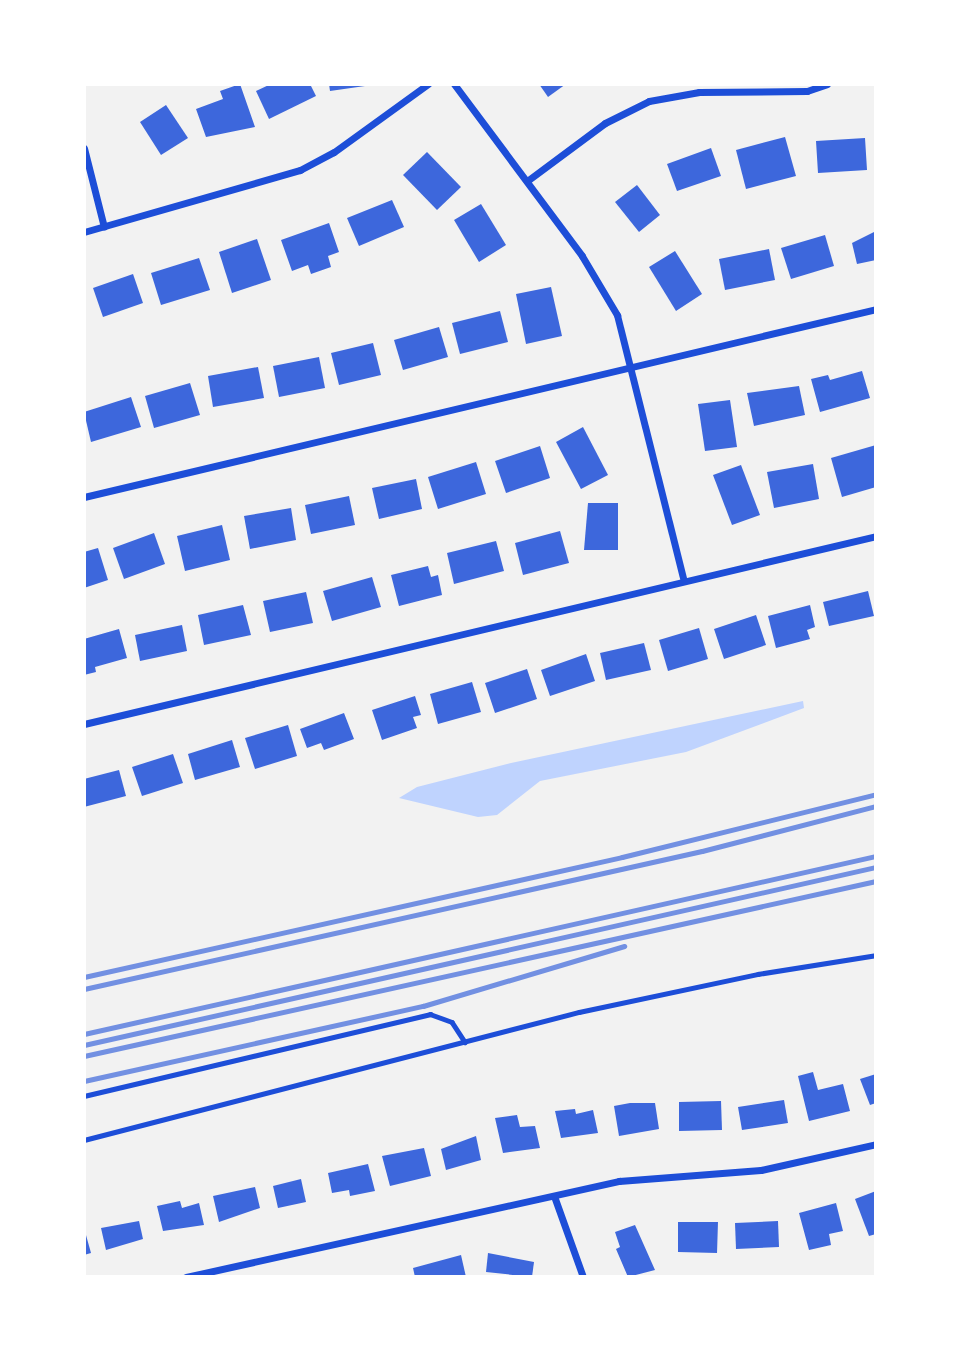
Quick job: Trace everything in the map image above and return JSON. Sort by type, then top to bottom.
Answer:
[{"type":"street","points":[[84,232],[300,170],[334,152],[428,84]]},
{"type":"street","points":[[454,84],[603,286],[617,315],[684,582]]},
{"type":"street","points":[[527,181],[606,123],[649,102],[699,92],[807,91],[827,84]]},
{"type":"street","points":[[84,148],[104,227]]},
{"type":"street","points":[[84,497],[876,309]]},
{"type":"street","points":[[84,724],[876,536]]},
{"type":"street","points":[[186,1277],[653,1176],[799,1165],[876,1144]]},
{"type":"street","points":[[554,1196],[583,1277]]},
{"type":"lane","points":[[84,1140],[683,989],[876,955]]},
{"type":"lane","points":[[84,1096],[430,1014],[452,1022],[466,1042]]},
{"type":"water","points":[[803,701],[804,708],[686,752],[540,781],[497,815],[478,817],[399,798],[417,787],[511,763]]},
{"type":"building","points":[[240,84],[255,127],[206,137],[196,109],[223,99],[220,91]]},
{"type":"building","points":[[271,84],[310,84],[316,96],[269,119],[256,91]]},
{"type":"building","points":[[329,84],[365,84],[365,86],[330,91]]},
{"type":"building","points":[[539,84],[566,84],[548,97]]},
{"type":"building","points":[[166,105],[188,138],[161,155],[140,122]]},
{"type":"building","points":[[785,137],[796,176],[746,189],[736,150]]},
{"type":"building","points":[[865,138],[867,170],[818,173],[816,141]]},
{"type":"building","points":[[711,148],[721,176],[677,191],[667,164]]},
{"type":"building","points":[[427,152],[461,187],[437,210],[403,175]]},
{"type":"building","points":[[637,185],[660,215],[639,232],[615,202]]},
{"type":"building","points":[[392,200],[404,227],[359,246],[347,218]]},
{"type":"building","points":[[481,204],[506,245],[479,262],[454,220]]},
{"type":"building","points":[[329,223],[339,252],[328,256],[331,267],[311,274],[308,265],[292,271],[281,240]]},
{"type":"building","points":[[876,231],[876,260],[857,264],[852,243]]},
{"type":"building","points":[[825,235],[834,266],[791,279],[781,248]]},
{"type":"building","points":[[257,239],[271,280],[232,293],[219,252]]},
{"type":"building","points":[[769,249],[775,280],[725,290],[719,259]]},
{"type":"building","points":[[675,251],[702,294],[676,311],[649,267]]},
{"type":"building","points":[[199,258],[210,290],[161,305],[151,273]]},
{"type":"building","points":[[133,274],[143,303],[103,317],[93,288]]},
{"type":"building","points":[[551,287],[562,336],[526,344],[516,294]]},
{"type":"building","points":[[500,311],[508,342],[460,354],[452,323]]},
{"type":"building","points":[[439,327],[448,357],[403,370],[394,340]]},
{"type":"building","points":[[373,343],[381,375],[339,385],[331,353]]},
{"type":"building","points":[[319,357],[325,388],[279,397],[273,366]]},
{"type":"building","points":[[258,367],[264,398],[213,407],[208,376]]},
{"type":"building","points":[[862,371],[870,398],[820,412],[811,379],[828,375],[830,380]]},
{"type":"building","points":[[190,383],[200,415],[154,428],[145,396]]},
{"type":"building","points":[[799,386],[805,415],[754,426],[747,393]]},
{"type":"building","points":[[131,397],[141,427],[91,442],[84,412]]},
{"type":"building","points":[[730,400],[737,447],[705,451],[698,404]]},
{"type":"building","points":[[583,427],[608,475],[581,489],[556,442]]},
{"type":"building","points":[[876,445],[876,487],[842,497],[831,458]]},
{"type":"building","points":[[540,446],[550,478],[506,493],[495,461]]},
{"type":"building","points":[[476,462],[486,494],[438,509],[428,477]]},
{"type":"building","points":[[813,464],[819,499],[774,508],[767,472]]},
{"type":"building","points":[[741,465],[760,515],[732,525],[713,475]]},
{"type":"building","points":[[416,479],[422,509],[379,519],[372,488]]},
{"type":"building","points":[[349,496],[355,525],[311,534],[305,505]]},
{"type":"building","points":[[588,503],[618,503],[618,550],[584,550]]},
{"type":"building","points":[[291,508],[296,540],[250,549],[244,516]]},
{"type":"building","points":[[222,525],[230,560],[185,571],[177,536]]},
{"type":"building","points":[[560,531],[569,563],[523,575],[515,543]]},
{"type":"building","points":[[154,533],[165,564],[124,579],[113,548]]},
{"type":"building","points":[[496,541],[504,571],[454,584],[447,553]]},
{"type":"building","points":[[98,548],[108,580],[84,588],[84,552]]},
{"type":"building","points":[[428,566],[431,577],[438,575],[442,595],[399,606],[391,575]]},
{"type":"building","points":[[372,577],[381,607],[332,621],[323,591]]},
{"type":"building","points":[[868,591],[874,616],[829,626],[823,602]]},
{"type":"building","points":[[306,592],[313,623],[270,632],[263,601]]},
{"type":"building","points":[[243,605],[251,635],[204,645],[198,615]]},
{"type":"building","points":[[810,605],[815,627],[807,630],[810,639],[776,648],[768,616]]},
{"type":"building","points":[[756,615],[766,645],[724,659],[714,629]]},
{"type":"building","points":[[182,625],[187,651],[140,661],[135,635]]},
{"type":"building","points":[[699,628],[708,659],[668,671],[659,640]]},
{"type":"building","points":[[119,629],[127,658],[95,667],[96,672],[84,675],[84,639]]},
{"type":"building","points":[[644,643],[651,670],[606,680],[600,653]]},
{"type":"building","points":[[586,654],[595,681],[550,696],[541,670]]},
{"type":"building","points":[[527,669],[537,699],[495,713],[485,683]]},
{"type":"building","points":[[472,682],[481,712],[438,724],[430,694]]},
{"type":"building","points":[[415,696],[421,715],[413,717],[417,728],[382,740],[372,710]]},
{"type":"building","points":[[344,713],[354,739],[324,750],[321,743],[307,748],[300,729]]},
{"type":"building","points":[[288,725],[297,756],[255,769],[245,738]]},
{"type":"building","points":[[232,740],[240,767],[195,780],[188,754]]},
{"type":"building","points":[[173,754],[183,783],[142,796],[132,767]]},
{"type":"building","points":[[119,770],[126,796],[84,807],[84,779]]},
{"type":"building","points":[[813,1072],[818,1090],[843,1084],[850,1111],[809,1121],[798,1076]]},
{"type":"building","points":[[876,1074],[876,1103],[870,1105],[860,1079]]},
{"type":"building","points":[[784,1100],[788,1123],[742,1130],[738,1107]]},
{"type":"building","points":[[721,1101],[722,1130],[679,1131],[679,1102]]},
{"type":"building","points":[[655,1103],[659,1129],[619,1136],[614,1106]]},
{"type":"building","points":[[575,1109],[576,1114],[593,1110],[598,1133],[561,1138],[555,1111]]},
{"type":"building","points":[[517,1115],[520,1127],[535,1126],[540,1148],[503,1153],[495,1118]]},
{"type":"building","points":[[476,1136],[481,1160],[446,1170],[441,1149]]},
{"type":"building","points":[[424,1148],[431,1176],[390,1186],[382,1156]]},
{"type":"building","points":[[368,1164],[375,1191],[350,1196],[349,1190],[332,1193],[328,1173]]},
{"type":"building","points":[[301,1179],[306,1202],[278,1208],[273,1186]]},
{"type":"building","points":[[255,1187],[260,1208],[219,1222],[213,1196]]},
{"type":"building","points":[[876,1191],[876,1234],[869,1236],[855,1199]]},
{"type":"building","points":[[180,1201],[182,1208],[199,1203],[204,1225],[163,1231],[157,1206]]},
{"type":"building","points":[[836,1203],[843,1231],[829,1234],[831,1245],[809,1250],[799,1213]]},
{"type":"building","points":[[139,1221],[143,1239],[106,1250],[101,1228]]},
{"type":"building","points":[[778,1221],[779,1247],[736,1249],[735,1223]]},
{"type":"building","points":[[678,1222],[718,1222],[717,1253],[678,1252]]},
{"type":"building","points":[[635,1225],[655,1270],[628,1277],[616,1249],[620,1247],[615,1232]]},
{"type":"building","points":[[84,1228],[91,1253],[84,1255]]},
{"type":"building","points":[[488,1253],[534,1262],[532,1277],[486,1272]]},
{"type":"building","points":[[461,1255],[466,1277],[415,1277],[413,1268]]},
{"type":"railway","points":[[84,977],[622,857],[876,794]]},
{"type":"railway","points":[[84,989],[702,851],[876,806]]},
{"type":"railway","points":[[84,1034],[876,856]]},
{"type":"railway","points":[[84,1045],[876,867]]},
{"type":"railway","points":[[84,1056],[876,881]]},
{"type":"railway","points":[[84,1081],[423,1006],[624,946]]}]
